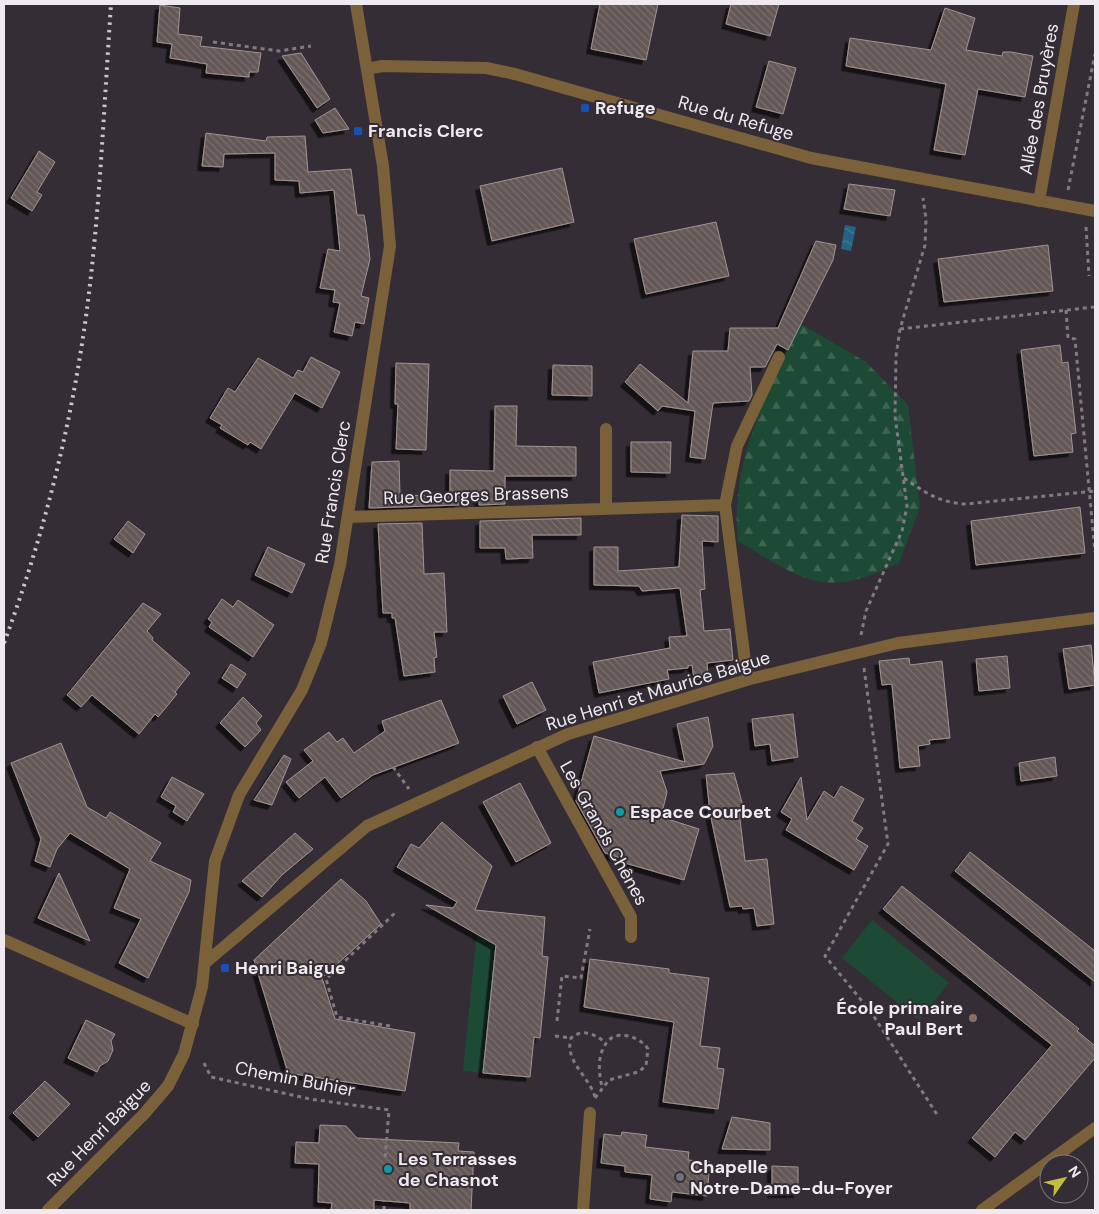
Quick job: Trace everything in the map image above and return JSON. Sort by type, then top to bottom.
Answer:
[{"type":"street","name":"Rue Francis Clerc","points":[[205,963],[206,936],[215,861],[239,795],[302,690],[320,643],[340,565],[348,517],[390,246],[383,166],[356,4]]},
{"type":"street","name":"Allée des Bruyères","points":[[1039,201],[1074,4]]},
{"type":"street","name":"Rue du Refuge","points":[[367,69],[382,66],[486,68],[514,74],[811,158],[1095,211]]},
{"type":"street","points":[[750,679],[746,669],[725,506],[737,446],[779,357]]},
{"type":"street","points":[[606,429],[606,509]]},
{"type":"street","name":"Rue Georges Brassens","points":[[348,517],[725,506]]},
{"type":"street","name":"Rue Henri et Maurice Baigue","points":[[205,963],[367,826],[568,734],[750,679],[898,643],[1095,622]]},
{"type":"street","name":"Les Grands Chênes","points":[[537,747],[631,916],[631,937]]},
{"type":"street","points":[[4,940],[193,1024]]},
{"type":"street","name":"Rue Henri Baigue","points":[[48,1210],[144,1114],[168,1086],[184,1054],[193,1024],[205,963]]},
{"type":"street","points":[[583,1210],[591,1109]]},
{"type":"street","points":[[982,1210],[1095,1128]]},
{"type":"path","points":[[213,42],[279,50],[311,46]]},
{"type":"path","points":[[1068,191],[1095,54]]},
{"type":"path","points":[[861,637],[866,611],[902,531],[907,506],[895,416],[896,356],[900,329],[925,245],[926,219],[922,198]]},
{"type":"path","points":[[1087,221],[1085,235],[1089,276]]},
{"type":"path","points":[[900,329],[1094,307]]},
{"type":"path","points":[[1066,310],[1068,338],[1075,339],[1095,552]]},
{"type":"path","points":[[904,478],[933,498],[950,503],[966,504],[1095,492]]},
{"type":"path","points":[[864,663],[888,844],[825,956],[871,1012],[938,1116]]},
{"type":"path","points":[[393,767],[410,791]]},
{"type":"path","points":[[390,1026],[337,1017],[326,979],[397,911]]},
{"type":"path","points":[[556,1021],[562,976],[581,978],[590,929]]},
{"type":"path","points":[[555,1036],[571,1038],[580,1032],[589,1033],[606,1043]]},
{"type":"path","points":[[571,1038],[571,1057],[586,1077],[595,1098]]},
{"type":"path","points":[[591,1109],[595,1098],[609,1080],[643,1070],[648,1058],[648,1049],[638,1038],[614,1038],[606,1043],[600,1058],[599,1073],[602,1087]]},
{"type":"path","name":"Chemin Buhier","points":[[204,1063],[211,1077],[310,1099],[389,1110],[386,1160]]},
{"type":"path","points":[[384,1201],[384,1210]]},
{"type":"green space","points":[[801,324],[866,362],[908,405],[920,507],[899,563],[851,581],[832,583],[798,575],[738,541],[737,512],[739,484],[745,456],[764,402]]},
{"type":"green space","points":[[479,911],[499,912],[483,1073],[463,1071]]},
{"type":"green space","points":[[872,920],[949,983],[919,1020],[842,958]]},
{"type":"water","points":[[845,225],[856,227],[851,251],[841,249]]},
{"type":"building","points":[[600,4],[658,4],[646,60],[591,49]]},
{"type":"building","points":[[731,4],[779,4],[770,36],[726,24]]},
{"type":"building","points":[[160,5],[180,8],[178,34],[202,37],[200,46],[261,53],[258,72],[249,72],[249,77],[206,73],[207,64],[170,58],[172,44],[157,42]]},
{"type":"building","points":[[945,8],[975,18],[966,50],[1002,56],[1003,52],[1011,52],[1033,56],[1025,97],[978,89],[965,155],[934,150],[946,84],[846,66],[850,38],[931,50]]},
{"type":"building","points":[[301,53],[330,99],[317,108],[282,56]]},
{"type":"building","points":[[769,61],[796,68],[783,114],[756,107]]},
{"type":"building","points":[[335,108],[349,129],[323,133],[315,120]]},
{"type":"building","points":[[206,133],[266,141],[267,137],[305,136],[308,172],[351,169],[357,215],[364,215],[370,259],[361,296],[369,298],[364,324],[355,322],[352,336],[334,332],[340,303],[333,302],[335,290],[320,288],[328,249],[340,251],[334,190],[300,193],[299,181],[275,180],[275,153],[224,154],[223,167],[202,166]]},
{"type":"building","points":[[39,151],[55,162],[37,192],[42,195],[32,211],[11,198]]},
{"type":"building","points":[[562,168],[574,222],[492,241],[480,186]]},
{"type":"building","points":[[849,184],[895,190],[890,216],[844,209]]},
{"type":"building","points":[[716,222],[729,276],[646,294],[634,239]]},
{"type":"building","points":[[816,241],[836,245],[833,260],[788,350],[777,344],[765,367],[750,367],[752,395],[749,401],[713,403],[705,459],[690,457],[695,411],[662,406],[658,411],[625,382],[640,364],[688,403],[693,351],[728,351],[730,328],[778,328]]},
{"type":"building","points":[[1048,245],[1053,291],[944,302],[938,259]]},
{"type":"building","points":[[1060,345],[1062,363],[1068,362],[1076,433],[1071,434],[1073,452],[1034,456],[1021,350]]},
{"type":"building","points":[[311,357],[340,372],[322,408],[295,393],[261,449],[250,442],[248,445],[220,428],[222,425],[210,418],[228,388],[235,392],[258,358],[293,378],[298,370],[303,372]]},
{"type":"building","points":[[396,363],[429,364],[426,450],[396,449],[398,404],[395,404]]},
{"type":"building","points":[[553,365],[592,366],[592,396],[552,395]]},
{"type":"building","points":[[495,406],[517,406],[516,446],[576,447],[576,476],[505,476],[505,504],[479,505],[479,496],[459,496],[459,505],[369,508],[372,462],[399,461],[400,495],[450,496],[450,470],[494,471]]},
{"type":"building","points":[[631,442],[671,442],[670,473],[631,472]]},
{"type":"building","points":[[1080,507],[1085,553],[976,565],[971,521]]},
{"type":"building","points":[[682,515],[718,516],[718,542],[702,541],[705,589],[700,590],[704,631],[730,629],[733,660],[707,663],[708,678],[694,679],[692,665],[688,666],[688,668],[667,670],[669,679],[599,693],[593,662],[670,648],[669,637],[687,636],[680,588],[642,591],[639,586],[594,585],[594,547],[618,547],[618,571],[679,567]]},
{"type":"building","points":[[581,518],[581,535],[532,535],[533,558],[506,559],[505,548],[480,548],[480,521]]},
{"type":"building","points":[[128,521],[145,534],[133,553],[114,539]]},
{"type":"building","points":[[422,523],[424,574],[444,573],[447,632],[434,632],[437,657],[434,658],[435,672],[404,676],[395,618],[392,618],[392,613],[383,613],[378,524]]},
{"type":"building","points":[[268,547],[305,564],[292,593],[255,575]]},
{"type":"building","points":[[222,599],[233,607],[238,600],[274,625],[253,657],[209,627],[212,622],[208,619]]},
{"type":"building","points":[[143,603],[161,614],[147,631],[153,638],[152,640],[190,673],[175,692],[177,694],[158,717],[155,714],[139,734],[92,695],[81,707],[67,695]]},
{"type":"building","points":[[1091,645],[1095,685],[1069,689],[1063,649]]},
{"type":"building","points":[[1007,656],[1010,688],[979,691],[976,659]]},
{"type":"building","points":[[909,658],[910,665],[942,661],[950,738],[929,740],[930,744],[918,746],[920,766],[900,768],[892,684],[882,685],[879,661]]},
{"type":"building","points":[[231,664],[246,674],[237,688],[222,678]]},
{"type":"building","points":[[532,682],[546,710],[517,724],[503,696]]},
{"type":"building","points":[[243,697],[262,716],[256,723],[261,730],[245,747],[220,723]]},
{"type":"building","points":[[441,700],[459,743],[373,775],[341,798],[325,777],[299,798],[286,782],[313,761],[304,750],[329,732],[337,742],[343,738],[354,753],[385,731],[382,721]]},
{"type":"building","points":[[793,714],[798,757],[772,761],[770,744],[755,746],[752,719]]},
{"type":"building","name":"Espace Courbet","points":[[708,717],[713,746],[704,764],[660,771],[667,792],[661,817],[699,829],[684,880],[625,863],[624,859],[605,853],[576,801],[594,736],[685,762],[677,724]]},
{"type":"building","points":[[61,743],[87,807],[106,818],[110,812],[161,843],[150,861],[191,880],[189,892],[148,978],[119,963],[141,919],[114,908],[130,869],[70,833],[57,849],[50,867],[35,861],[41,839],[11,763]]},
{"type":"building","points":[[284,755],[291,759],[272,805],[254,800]]},
{"type":"building","points":[[1055,757],[1057,776],[1021,781],[1019,763]]},
{"type":"building","points":[[734,773],[744,810],[739,811],[745,861],[767,859],[774,924],[757,926],[754,908],[730,907],[710,813],[706,775]]},
{"type":"building","points":[[172,777],[204,794],[187,821],[173,812],[176,806],[161,797]]},
{"type":"building","points":[[801,777],[807,820],[824,791],[834,798],[841,786],[864,799],[852,821],[863,828],[856,839],[868,846],[854,870],[786,830],[792,819],[781,812]]},
{"type":"building","points":[[520,783],[551,843],[516,862],[483,802]]},
{"type":"building","points":[[442,822],[492,866],[475,910],[545,917],[542,956],[548,957],[540,1038],[534,1037],[530,1077],[483,1073],[496,945],[426,905],[453,908],[457,902],[397,867],[411,844],[419,848]]},
{"type":"building","points":[[295,833],[313,849],[282,875],[262,897],[242,881]]},
{"type":"building","points":[[970,852],[1095,951],[1095,982],[955,871]]},
{"type":"building","points":[[59,873],[90,941],[38,918]]},
{"type":"building","points":[[341,879],[366,901],[381,924],[322,978],[335,1019],[415,1033],[405,1091],[288,1073],[254,960]]},
{"type":"building","points":[[902,886],[1079,1029],[1077,1031],[1095,1046],[1095,1058],[1025,1140],[1015,1132],[995,1157],[972,1138],[1052,1045],[883,909]]},
{"type":"building","points":[[590,959],[669,969],[669,973],[709,978],[700,1046],[720,1048],[717,1068],[724,1069],[718,1109],[663,1102],[674,1022],[584,1007]]},
{"type":"building","points":[[86,1020],[115,1034],[111,1041],[113,1050],[108,1061],[100,1066],[97,1072],[68,1058]]},
{"type":"building","points":[[45,1081],[70,1104],[38,1137],[13,1113]]},
{"type":"building","points":[[732,1117],[770,1123],[770,1150],[722,1149]]},
{"type":"building","name":"Les Terrasses de Chasnot","points":[[320,1125],[346,1126],[357,1138],[459,1143],[458,1151],[474,1152],[471,1210],[410,1210],[410,1203],[374,1200],[374,1210],[331,1210],[332,1203],[318,1202],[319,1164],[295,1163],[296,1142],[319,1143]]},
{"type":"building","points":[[622,1132],[647,1135],[645,1147],[689,1152],[688,1160],[710,1162],[707,1196],[672,1192],[671,1202],[650,1199],[652,1175],[625,1172],[625,1166],[601,1163],[604,1134],[621,1136]]},
{"type":"building","points":[[772,1166],[798,1167],[798,1193],[772,1193]]},
{"type":"railway","points":[[4,643],[44,520],[65,436],[81,352],[95,233],[111,4]]},
{"type":"place","name":"Refuge","points":[[585,108]]},
{"type":"place","name":"Francis Clerc","points":[[358,131]]},
{"type":"place","name":"Espace Courbet","points":[[620,812]]},
{"type":"place","name":"Henri Baigue","points":[[225,968]]},
{"type":"place","name":"École primaire Paul Bert","points":[[973,1018]]},
{"type":"place","name":"Les Terrasses de Chasnot","points":[[388,1169]]},
{"type":"place","name":"Chapelle Notre-Dame-du-Foyer","points":[[680,1177]]}]
